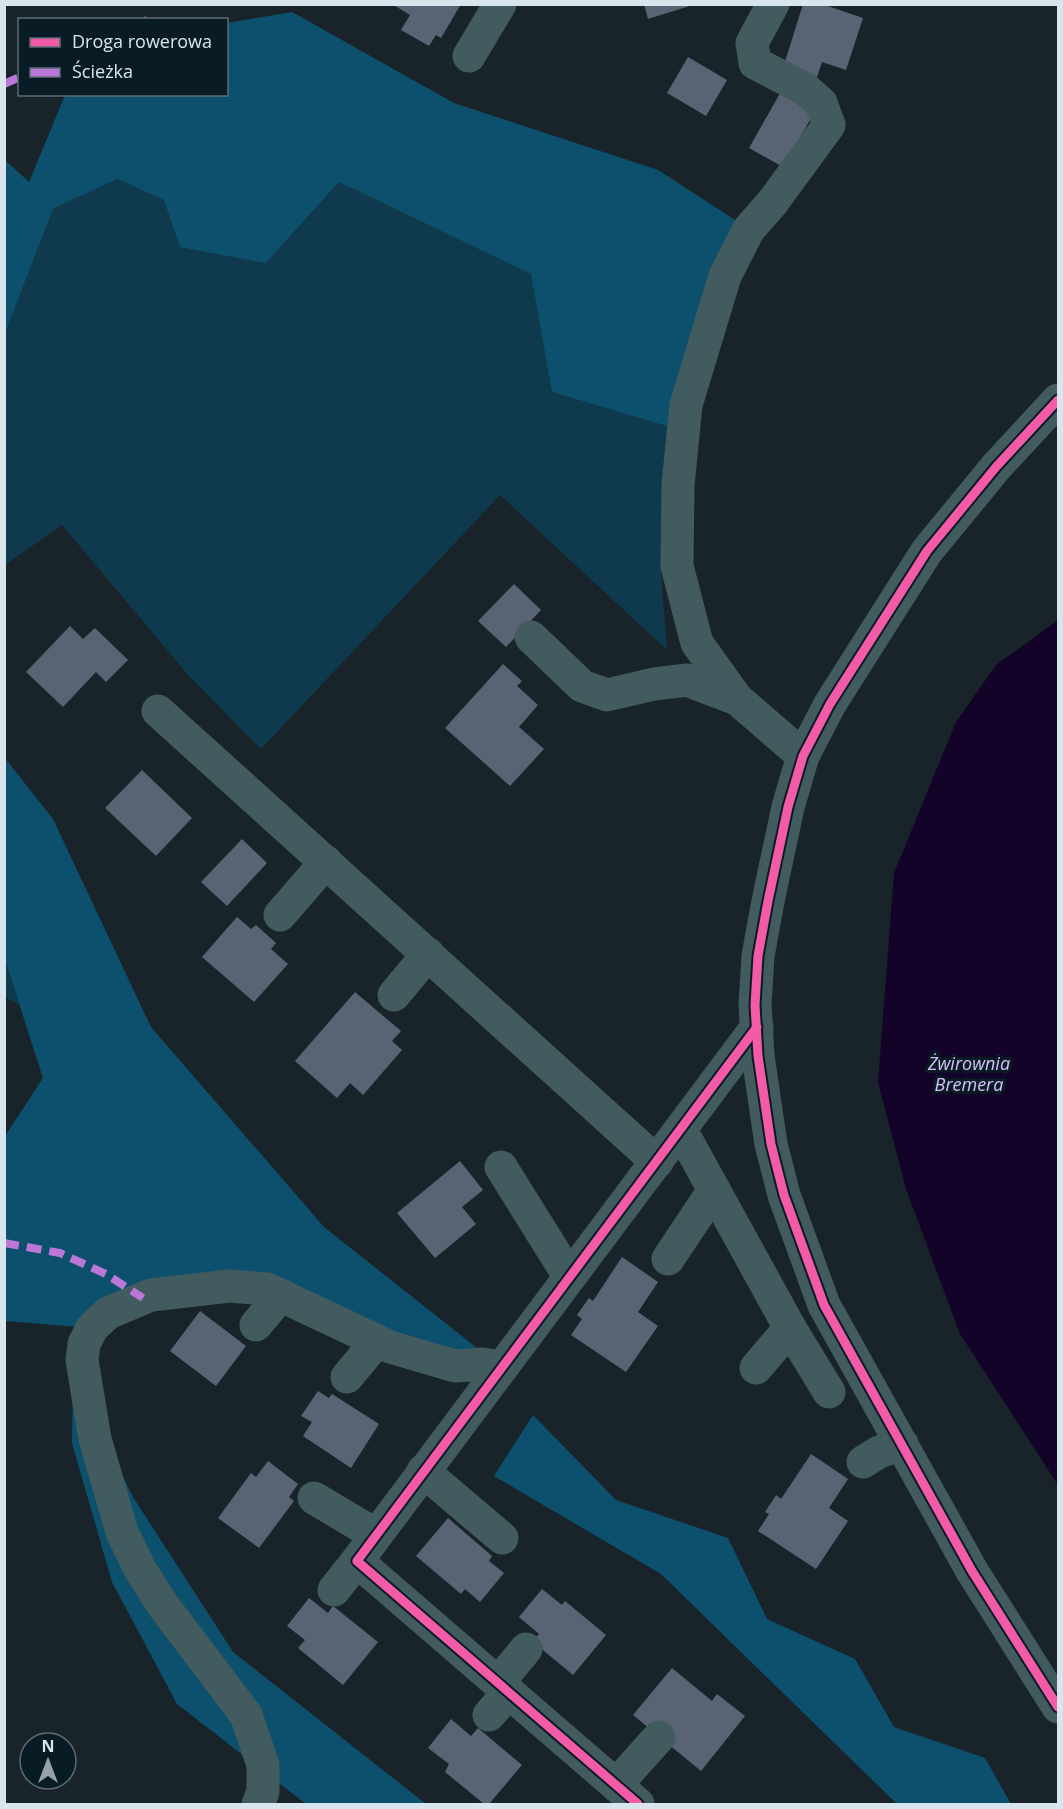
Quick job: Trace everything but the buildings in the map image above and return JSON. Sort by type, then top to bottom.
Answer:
[{"type":"street","points":[[470,56],[500,4]]},
{"type":"street","points":[[772,4],[752,43],[755,63],[805,89],[821,103],[829,125],[772,203],[749,229],[725,276],[686,405],[678,485],[677,566],[697,643],[737,699],[803,756]]},
{"type":"street","points":[[1059,400],[996,467],[927,551],[830,704],[803,756],[788,807],[762,934],[756,995],[758,1056],[769,1134],[784,1195],[825,1305],[972,1571],[1059,1707]]},
{"type":"street","points":[[531,637],[582,686],[607,695],[654,684],[687,680],[737,699]]},
{"type":"street","points":[[158,711],[657,1162]]},
{"type":"street","points":[[280,915],[326,862]]},
{"type":"street","points":[[394,995],[428,954]]},
{"type":"street","points":[[334,1590],[757,1027]]},
{"type":"street","points":[[681,1130],[790,1328],[829,1392]]},
{"type":"street","points":[[501,1167],[569,1276]]},
{"type":"street","points":[[668,1259],[714,1190]]},
{"type":"street","points":[[258,1804],[263,1792],[263,1766],[246,1715],[162,1604],[140,1569],[122,1532],[95,1439],[82,1360],[84,1344],[92,1328],[108,1313],[151,1295],[229,1286],[267,1289],[377,1341],[455,1366],[483,1364],[501,1367]]},
{"type":"street","points":[[256,1325],[281,1295]]},
{"type":"street","points":[[756,1368],[790,1328]]},
{"type":"street","points":[[346,1377],[377,1341]]},
{"type":"street","points":[[863,1462],[879,1452],[902,1444]]},
{"type":"street","points":[[423,1471],[502,1538]]},
{"type":"street","points":[[314,1498],[376,1535]]},
{"type":"street","points":[[357,1561],[498,1697],[627,1795],[659,1737]]},
{"type":"street","points":[[498,1697],[526,1649]]},
{"type":"shaded area","points":[[292,12],[454,103],[658,170],[749,229],[683,431],[552,392],[531,274],[339,182],[266,263],[180,247],[164,200],[117,179],[53,209],[5,333],[5,160],[29,182],[65,96],[228,96],[228,23]]},
{"type":"shaded area","points":[[117,179],[164,200],[266,263],[339,182],[532,274],[552,392],[683,431],[661,572],[667,650],[500,495],[261,749],[189,676],[62,525],[5,565],[4,333],[53,209]]},
{"type":"shaded area","points":[[4,757],[53,819],[151,1027],[324,1227],[501,1367],[229,1286],[92,1328],[5,1321],[5,1136],[43,1078],[5,960]]},
{"type":"shaded area","points":[[5,960],[19,1005],[5,997]]},
{"type":"shaded area","points":[[73,1375],[133,1497],[233,1652],[426,1804],[306,1804],[177,1704],[112,1582],[72,1443]]},
{"type":"shaded area","points":[[533,1415],[616,1500],[728,1538],[767,1619],[855,1659],[894,1727],[985,1758],[1011,1804],[897,1804],[661,1574],[494,1476]]},
{"type":"water","name":"Żwirownia Bremera","points":[[1058,620],[1058,1485],[960,1334],[906,1189],[878,1082],[894,873],[956,722],[996,665]]},
{"type":"marked path","points":[[4,84],[18,78]]},
{"type":"marked path","points":[[4,1243],[60,1253],[106,1274],[143,1298]]},
{"type":"cycle path","points":[[1058,400],[996,467],[927,551],[830,704],[803,756],[788,807],[768,901],[758,956],[755,1005],[758,1056],[771,1144],[784,1195],[824,1305],[972,1571],[1058,1707]]},
{"type":"cycle path","points":[[638,1804],[357,1561],[757,1027]]}]
